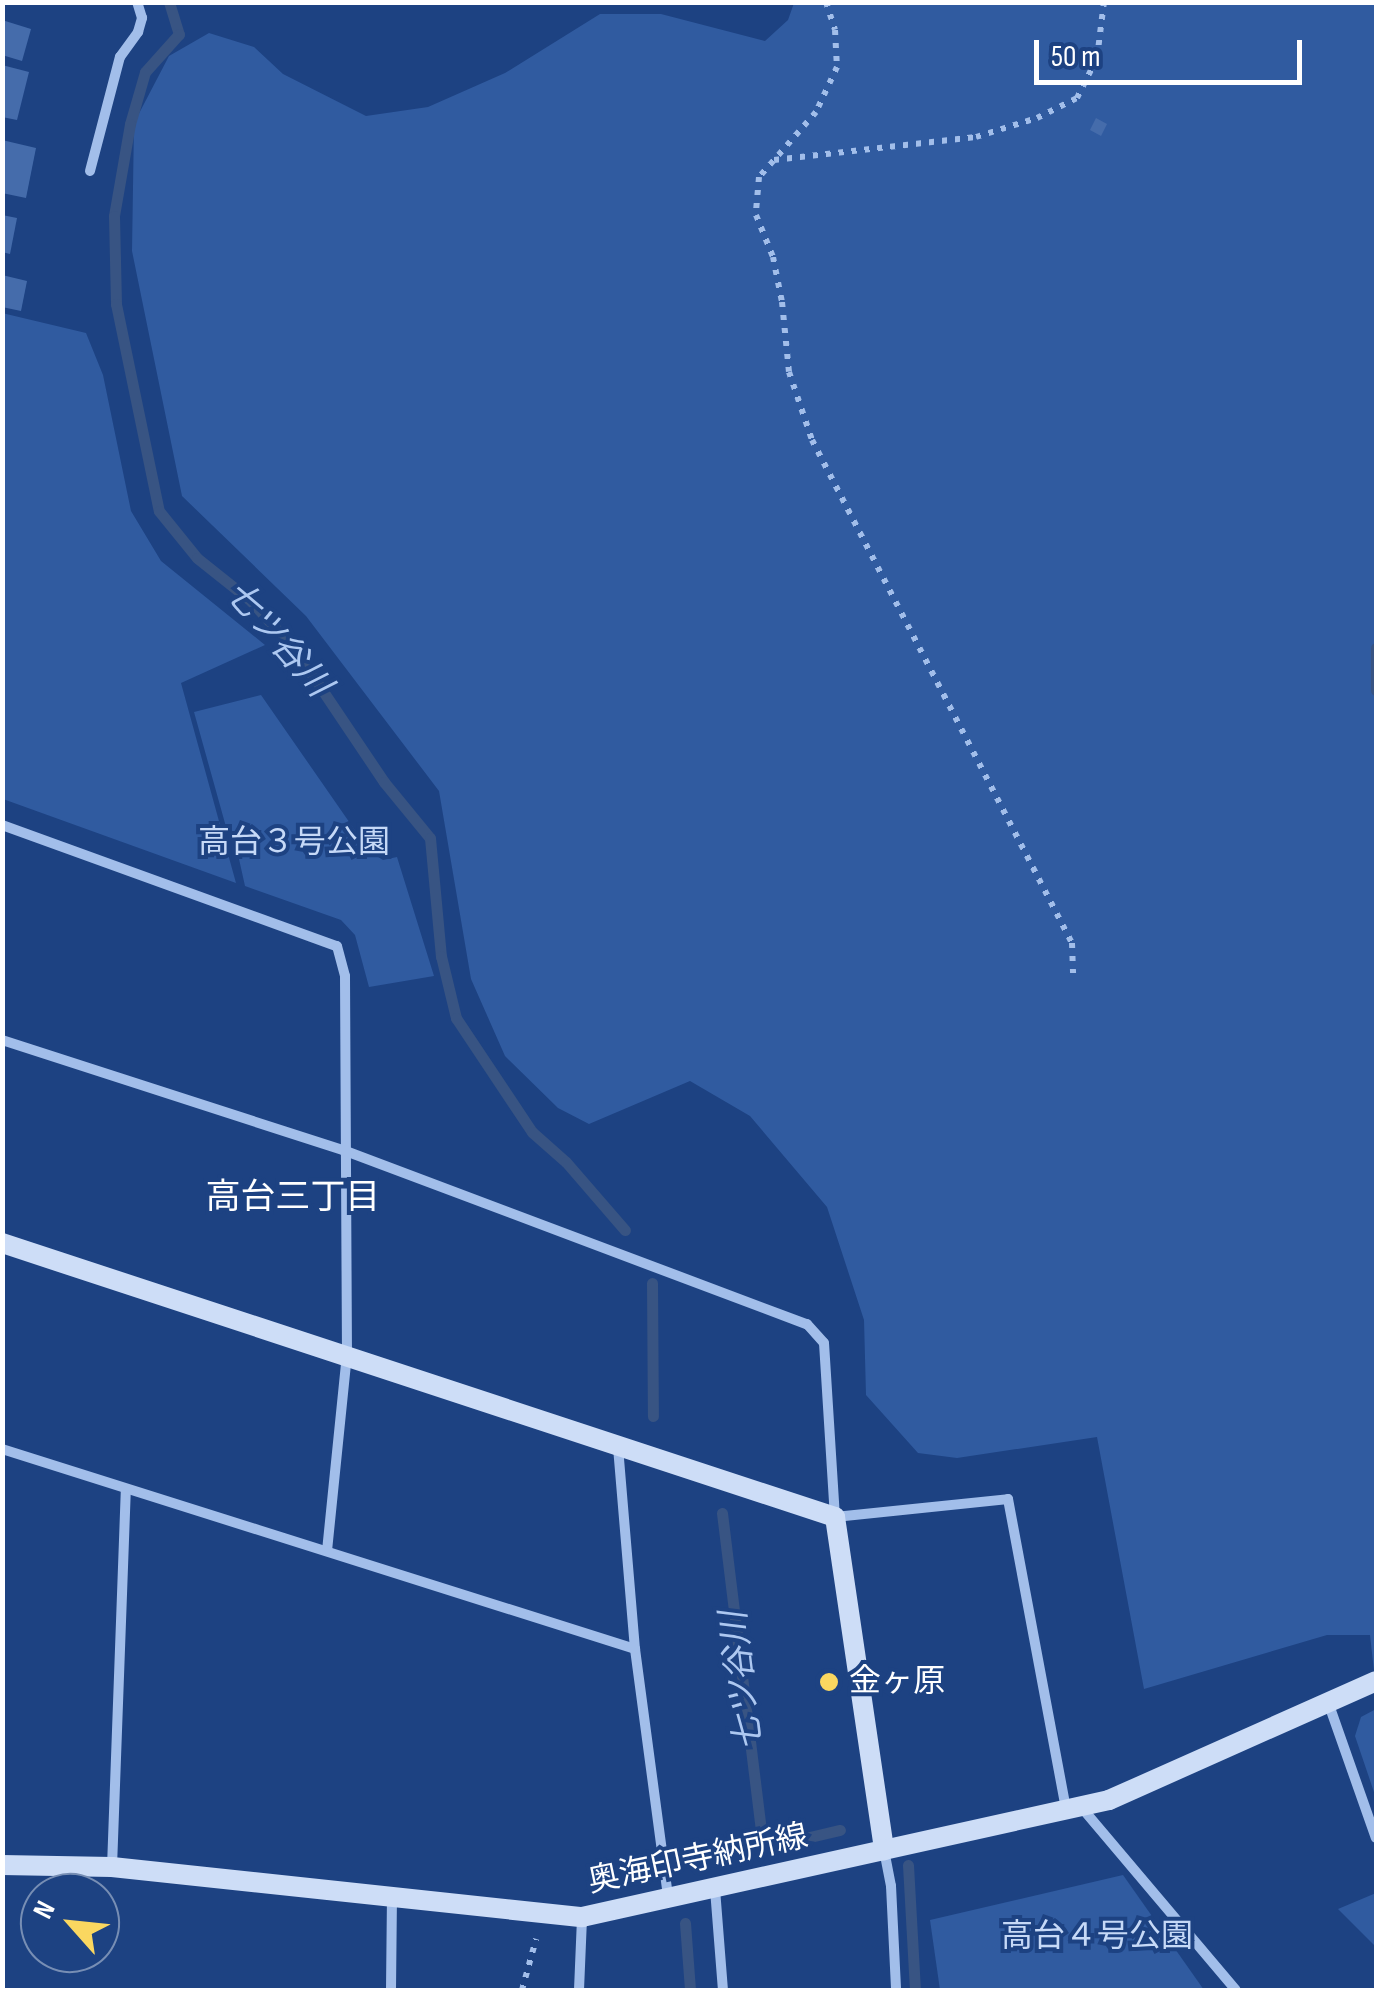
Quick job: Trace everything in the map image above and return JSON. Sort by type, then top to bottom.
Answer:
[{"type":"main road","points":[[2,1243],[834,1517],[884,1850]]},
{"type":"main road","name":"奥海印寺納所線","points":[[2,1866],[112,1867],[582,1918],[1109,1800],[1376,1681]]},
{"type":"street","points":[[90,170],[120,56],[138,32],[142,18],[137,2]]},
{"type":"street","points":[[2,825],[337,946],[345,976],[347,1354],[327,1552]]},
{"type":"street","points":[[2,1040],[343,1150],[807,1324],[824,1343],[834,1517],[1008,1499],[1073,1808],[1236,1990]]},
{"type":"street","points":[[618,1444],[635,1649],[668,1898]]},
{"type":"street","points":[[2,1449],[635,1649]]},
{"type":"street","points":[[112,1867],[126,1489]]},
{"type":"street","points":[[1328,1702],[1376,1838]]},
{"type":"street","points":[[884,1850],[892,1886],[896,1990]]},
{"type":"street","points":[[715,1888],[723,1990]]},
{"type":"street","points":[[391,1990],[392,1897]]},
{"type":"street","points":[[579,1990],[582,1918]]},
{"type":"path","points":[[826,2],[835,30],[837,67],[816,112],[759,177],[756,214],[773,257],[789,372],[812,440],[1072,943],[1073,973]]},
{"type":"path","points":[[772,160],[976,137],[1037,118],[1077,98],[1097,58],[1104,2]]},
{"type":"path","points":[[522,1990],[542,1913]]},
{"type":"green space","points":[[794,3],[1376,3],[1376,1689],[1370,1635],[1327,1635],[1144,1689],[1097,1437],[957,1458],[918,1453],[866,1395],[864,1320],[827,1207],[750,1116],[690,1081],[589,1124],[558,1108],[505,1056],[471,979],[439,791],[306,616],[182,496],[132,251],[134,123],[169,56],[209,33],[254,47],[283,74],[366,116],[428,107],[505,73],[600,14],[661,14],[765,41],[788,20]]},
{"type":"green space","points":[[2,313],[86,333],[103,375],[131,511],[161,561],[265,645],[181,683],[236,883],[3,799]]},
{"type":"green space","name":"高台３号公園","points":[[261,695],[370,852],[383,860],[397,857],[434,976],[369,987],[355,935],[341,920],[245,886],[233,832],[228,834],[194,712]]},
{"type":"green space","points":[[1376,1709],[1376,1798],[1355,1736],[1361,1717]]},
{"type":"green space","name":"高台４号公園","points":[[1123,1875],[1204,1990],[940,1990],[930,1920]]},
{"type":"green space","points":[[1376,1893],[1376,1947],[1338,1909]]},
{"type":"building","points":[[2,20],[31,29],[22,61],[2,55]]},
{"type":"building","points":[[2,65],[29,72],[17,120],[2,117]]},
{"type":"building","points":[[1096,118],[1107,124],[1101,136],[1090,130]]},
{"type":"building","points":[[2,140],[36,148],[26,198],[2,193]]},
{"type":"building","points":[[2,215],[17,218],[10,254],[2,252]]},
{"type":"building","points":[[2,275],[27,281],[21,311],[2,307]]},
{"type":"waterway","name":"七ツ谷川","points":[[169,2],[179,34],[145,72],[130,124],[114,216],[116,304],[159,511],[197,558],[251,601],[296,651],[384,782],[430,838],[441,956],[456,1018],[532,1132],[566,1162],[625,1230]]},
{"type":"waterway","points":[[1376,648],[1376,690]]},
{"type":"waterway","name":"七ツ谷川","points":[[652,1283],[653,1416]]},
{"type":"waterway","name":"七ツ谷川","points":[[722,1513],[763,1848],[840,1830]]},
{"type":"waterway","points":[[908,1865],[915,1990]]},
{"type":"waterway","points":[[685,1923],[690,1990]]},
{"type":"place","name":"金ヶ原","points":[[829,1682]]},
{"type":"district","name":"高台三丁目","points":[[293,1198]]}]
